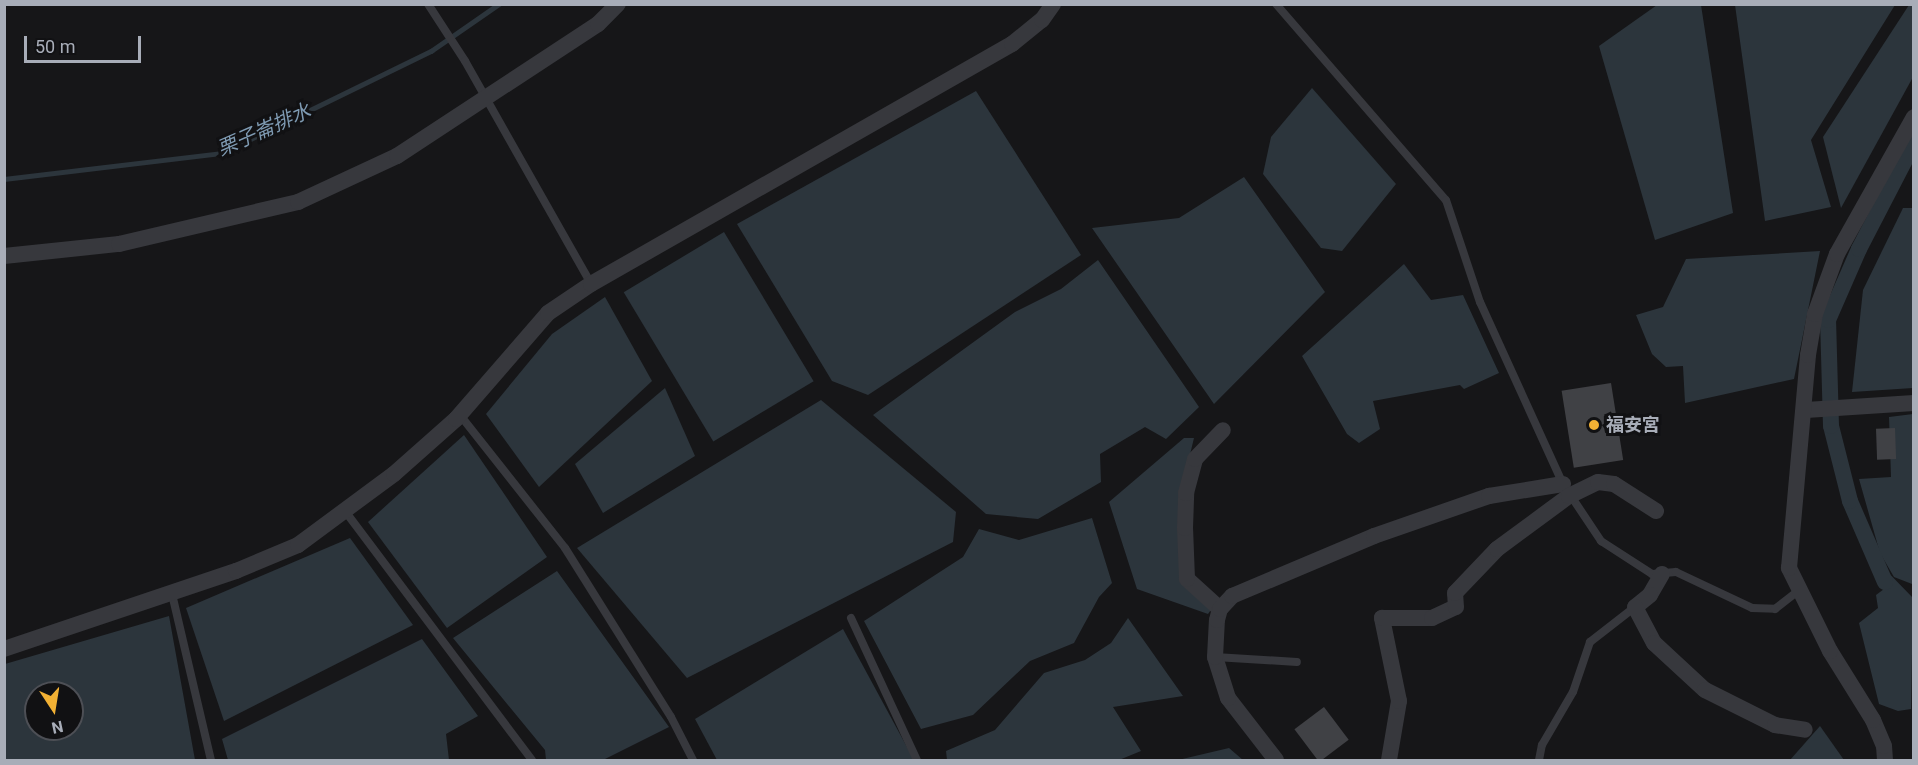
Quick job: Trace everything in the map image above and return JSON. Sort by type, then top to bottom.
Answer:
[{"type":"street","points":[[4,256],[119,244],[298,202],[397,156],[484,96],[598,24],[618,4]]},
{"type":"street","points":[[4,649],[172,594],[298,545],[394,474],[460,415],[548,314],[591,284],[1012,44],[1042,20],[1053,4]]},
{"type":"street","points":[[1885,760],[1884,746],[1873,720],[1798,591],[1789,568],[1808,355],[1815,314],[1837,254],[1914,117]]},
{"type":"street","points":[[1806,410],[1914,403]]},
{"type":"street","points":[[1220,609],[1187,579],[1185,528],[1186,493],[1195,459],[1223,430]]},
{"type":"street","points":[[1276,760],[1228,698],[1215,657],[1220,609],[1246,589],[1296,572],[1374,536],[1489,496],[1566,490],[1598,482],[1614,484],[1656,512]]},
{"type":"street","points":[[1389,760],[1399,700],[1382,618],[1432,618],[1456,607],[1455,593],[1497,549],[1566,490]]},
{"type":"street","points":[[1662,574],[1650,595],[1635,607],[1654,643],[1705,690],[1775,725],[1805,730]]},
{"type":"lane","points":[[428,4],[484,96],[591,284]]},
{"type":"lane","points":[[1276,4],[1446,200],[1480,302],[1566,490],[1601,541],[1652,574],[1676,572],[1688,576],[1752,608],[1775,609],[1798,591]]},
{"type":"lane","points":[[460,415],[566,548],[671,717],[693,760]]},
{"type":"lane","points":[[345,511],[532,760]]},
{"type":"lane","points":[[172,594],[211,760]]},
{"type":"lane","points":[[1539,760],[1542,745],[1573,692],[1590,642],[1635,607]]},
{"type":"lane","points":[[850,618],[917,760]]},
{"type":"lane","points":[[1215,657],[1297,662]]},
{"type":"shaded area","points":[[1657,5],[1701,5],[1733,213],[1655,240],[1599,46]]},
{"type":"shaded area","points":[[1735,5],[1895,5],[1811,140],[1831,207],[1765,221]]},
{"type":"shaded area","points":[[1909,5],[1913,5],[1913,77],[1841,208],[1823,137]]},
{"type":"shaded area","points":[[1312,88],[1396,184],[1342,251],[1321,248],[1263,174],[1271,137]]},
{"type":"shaded area","points":[[976,91],[1081,255],[868,395],[832,381],[737,224]]},
{"type":"shaded area","points":[[1244,177],[1325,292],[1214,404],[1092,228],[1179,218]]},
{"type":"shaded area","points":[[1903,208],[1913,208],[1913,388],[1852,392],[1863,290]]},
{"type":"shaded area","points":[[724,232],[814,381],[713,441],[624,292]]},
{"type":"shaded area","points":[[1820,251],[1794,379],[1685,403],[1683,366],[1666,367],[1652,354],[1636,315],[1663,307],[1686,259]]},
{"type":"shaded area","points":[[1098,260],[1199,407],[1166,439],[1145,427],[1100,454],[1101,482],[1038,519],[986,514],[873,415],[1015,312],[1061,289]]},
{"type":"shaded area","points":[[1404,264],[1431,300],[1463,295],[1499,373],[1464,389],[1460,385],[1373,401],[1380,429],[1359,443],[1347,434],[1302,356]]},
{"type":"shaded area","points":[[605,297],[652,381],[539,487],[486,414],[552,334]]},
{"type":"shaded area","points":[[665,388],[695,456],[603,513],[575,464]]},
{"type":"shaded area","points":[[821,400],[956,512],[953,542],[687,678],[577,548]]},
{"type":"shaded area","points":[[1913,414],[1912,584],[1894,577],[1880,553],[1859,479],[1891,477],[1889,417]]},
{"type":"shaded area","points":[[464,435],[547,557],[447,628],[368,522]]},
{"type":"shaded area","points":[[1184,438],[1194,438],[1186,471],[1187,566],[1213,607],[1208,614],[1137,589],[1109,502]]},
{"type":"shaded area","points":[[1092,518],[1112,583],[1099,597],[1074,643],[1030,661],[973,715],[921,729],[864,621],[963,557],[979,529],[1019,540]]},
{"type":"shaded area","points":[[350,538],[413,625],[224,721],[186,608]]},
{"type":"shaded area","points":[[1879,563],[1913,598],[1911,709],[1898,711],[1879,704],[1859,623],[1878,608],[1876,595],[1884,589],[1873,566]]},
{"type":"shaded area","points":[[557,571],[669,727],[603,760],[546,760],[545,750],[453,638]]},
{"type":"shaded area","points":[[169,616],[195,760],[5,760],[5,664]]},
{"type":"shaded area","points":[[1128,618],[1183,696],[1113,707],[1141,751],[1119,760],[947,760],[946,751],[995,730],[1044,673],[1085,660],[1111,643]]},
{"type":"shaded area","points":[[843,629],[914,760],[717,760],[695,719]]},
{"type":"shaded area","points":[[422,639],[478,716],[446,734],[449,760],[228,760],[222,739]]},
{"type":"shaded area","points":[[1820,726],[1844,760],[1790,760]]},
{"type":"shaded area","points":[[1229,748],[1243,760],[1178,760]]},
{"type":"building","points":[[1611,383],[1623,460],[1574,468],[1562,391]]},
{"type":"building","points":[[1895,428],[1896,459],[1877,460],[1876,429]]},
{"type":"building","points":[[1324,707],[1349,740],[1322,760],[1318,760],[1294,729]]},
{"type":"waterway","name":"栗子崙排水","points":[[4,179],[222,153],[431,51],[499,4]]},
{"type":"waterway","points":[[1885,582],[1850,501],[1831,426],[1828,320],[1859,249],[1914,143]]},
{"type":"place","name":"福安宮","points":[[1594,425]]}]
